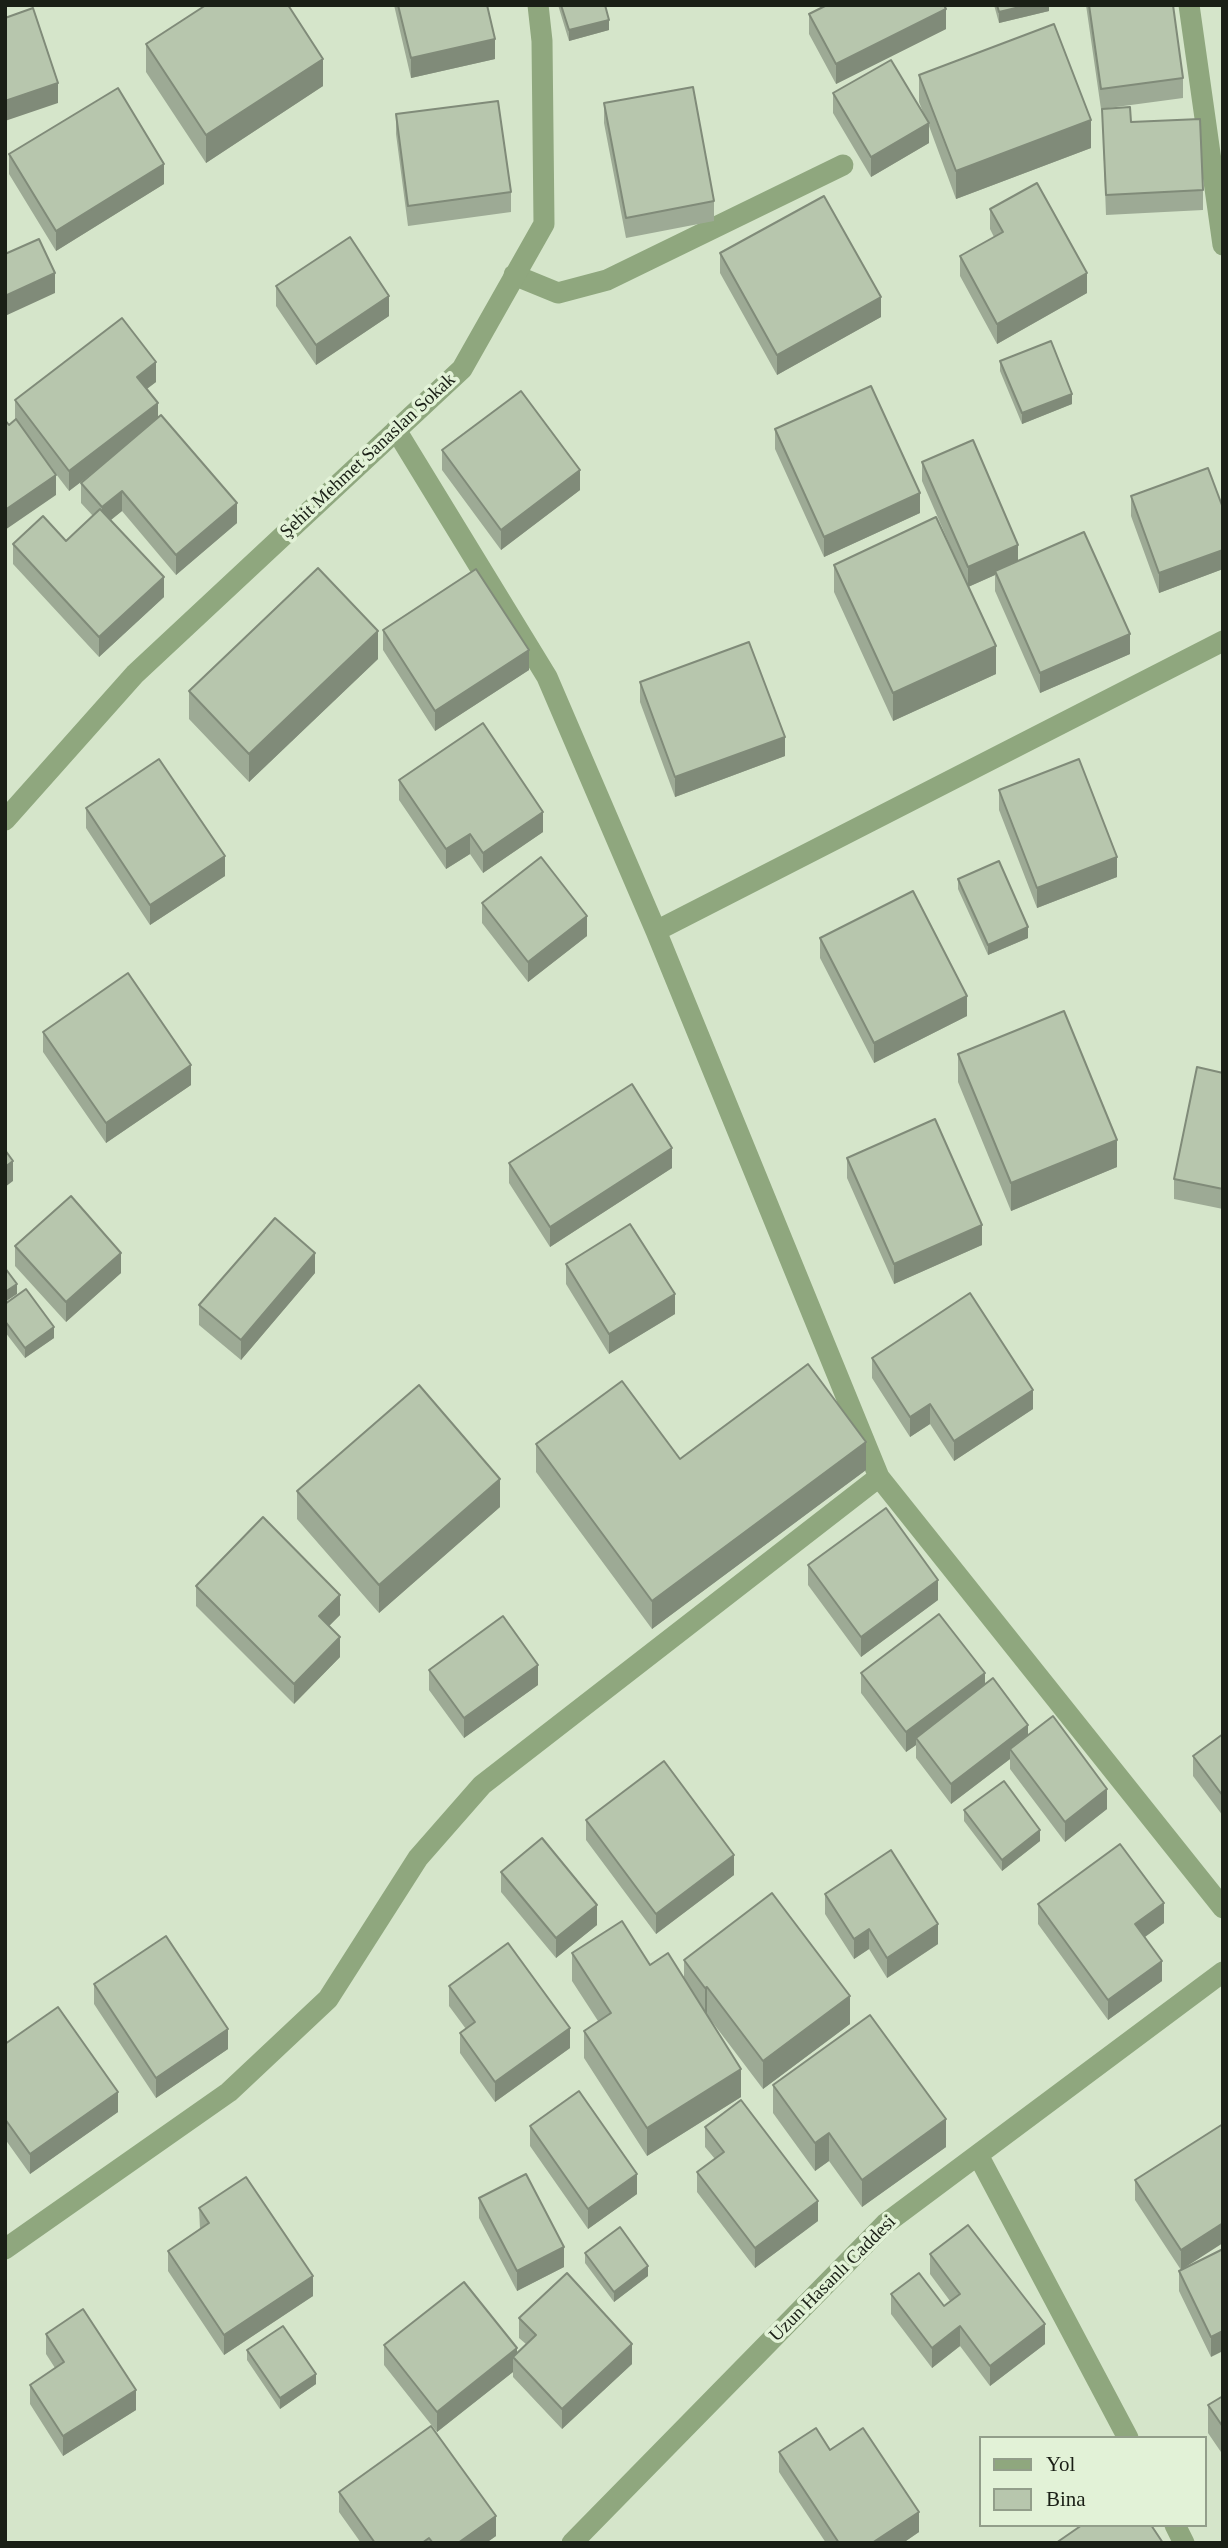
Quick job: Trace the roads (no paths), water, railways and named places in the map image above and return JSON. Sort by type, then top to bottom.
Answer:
[{"type":"street","name":"Şehit Mehmet Sanaslan Sokak","points":[[5,820],[135,674],[462,369],[544,224],[542,41],[538,5]]},
{"type":"street","points":[[1189,5],[1223,245]]},
{"type":"street","points":[[514,275],[558,293],[607,280],[843,165]]},
{"type":"street","points":[[396,430],[547,677],[656,931],[879,1478],[1223,1908]]},
{"type":"street","points":[[656,931],[1223,641]]},
{"type":"street","points":[[5,2249],[229,2092],[328,1999],[418,1858],[482,1785],[879,1478]]},
{"type":"street","name":"Uzun Hasanlı Caddesi","points":[[572,2543],[885,2224],[1223,1972]]},
{"type":"street","points":[[978,2155],[1127,2436]]},
{"type":"street","points":[[1176,2527],[1184,2543]]}]
